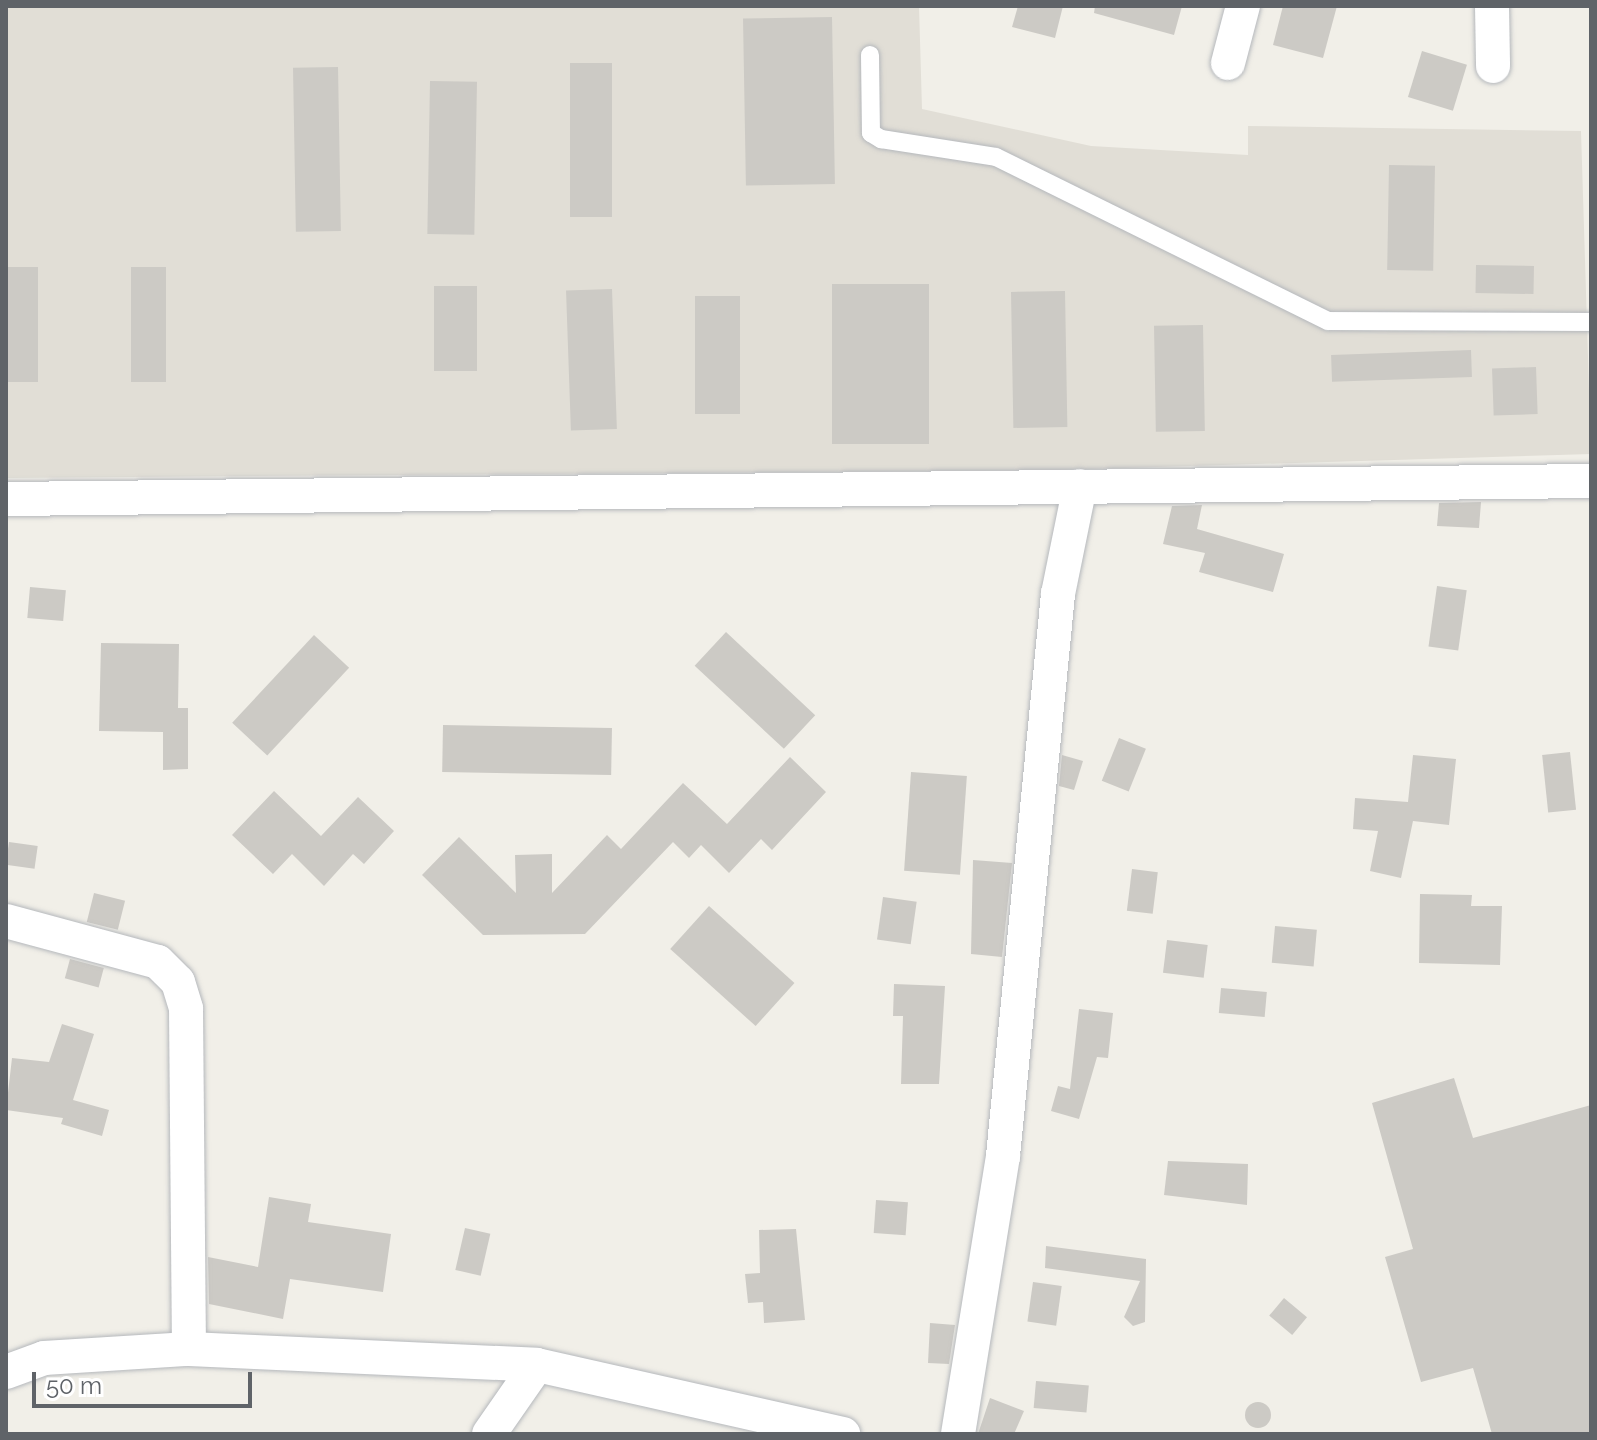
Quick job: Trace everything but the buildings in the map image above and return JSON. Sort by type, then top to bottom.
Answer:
[{"type":"street","points":[[1228,63],[1243,6]]},
{"type":"street","points":[[1492,6],[1493,66]]},
{"type":"street","points":[[6,499],[1591,481]]},
{"type":"street","points":[[958,1434],[1003,1156],[1058,594],[1080,486]]},
{"type":"street","points":[[6,921],[158,962],[178,982],[186,1009],[189,1349]]},
{"type":"street","points":[[6,1372],[44,1358],[189,1349],[537,1365],[843,1434]]},
{"type":"street","points":[[489,1434],[537,1365]]},
{"type":"lane","points":[[870,55],[871,133],[881,139],[996,157],[1328,321],[1591,322]]},
{"type":"shaded area","points":[[6,6],[919,6],[922,109],[1091,146],[1248,155],[1248,126],[1581,131],[1591,454],[1058,470],[6,478]]}]
